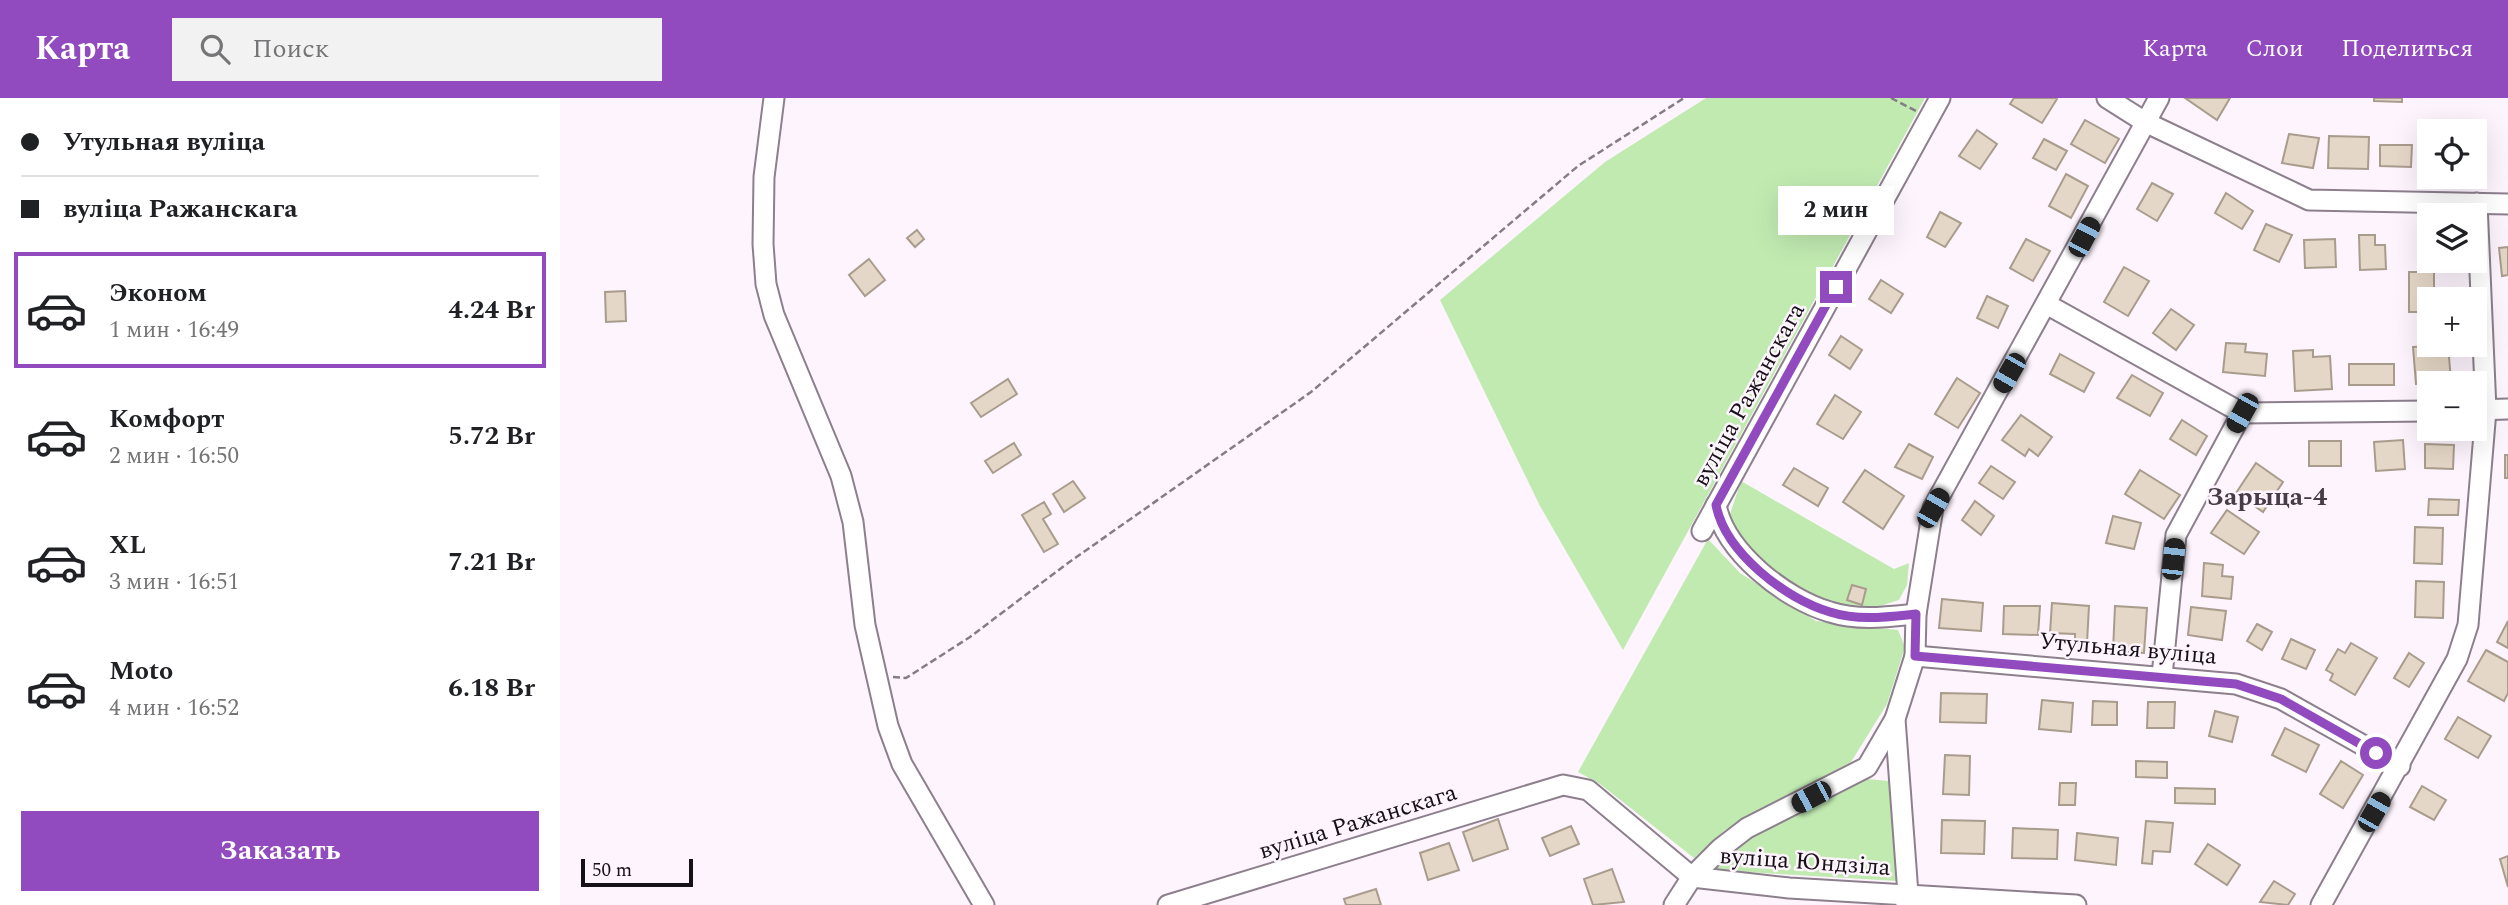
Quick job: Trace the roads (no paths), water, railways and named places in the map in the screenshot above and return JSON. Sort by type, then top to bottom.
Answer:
[{"type":"street","points":[[774,98],[764,177],[763,244],[766,284],[774,315],[841,475],[853,522],[865,625],[876,676],[902,764],[984,905]]},
{"type":"street","name":"вуліца Ражанскага","points":[[1702,531],[1940,98]]},
{"type":"street","points":[[2107,98],[2146,122],[2309,200],[2435,203]]},
{"type":"street","points":[[1674,905],[1692,877],[1721,848],[1747,828],[1867,767],[1895,719],[1915,656],[1916,614],[1933,508],[2048,306],[2160,98]]},
{"type":"street","points":[[2487,204],[2508,204]]},
{"type":"street","points":[[2478,273],[2479,371]]},
{"type":"street","points":[[2048,306],[2242,413],[2417,411]]},
{"type":"street","points":[[2487,410],[2508,409]]},
{"type":"street","points":[[2162,676],[2176,535],[2242,413]]},
{"type":"street","points":[[2321,905],[2457,659],[2468,625],[2478,441]]},
{"type":"street","points":[[1716,505],[1719,520],[1733,546],[1754,566],[1793,594],[1829,612],[1865,618],[1916,614]]},
{"type":"street","name":"Утульная вуліца","points":[[1915,656],[2236,684],[2281,699],[2400,766]]},
{"type":"street","points":[[1895,719],[1907,899]]},
{"type":"street","name":"вуліца Ражанскага","points":[[1168,905],[1204,901],[1563,785]]},
{"type":"street","name":"вуліца Юндзіла","points":[[1563,785],[1588,790],[1692,877],[1907,899],[2076,905]]},
{"type":"district","name":"Зарыца-4","points":[[2267,497]]}]
